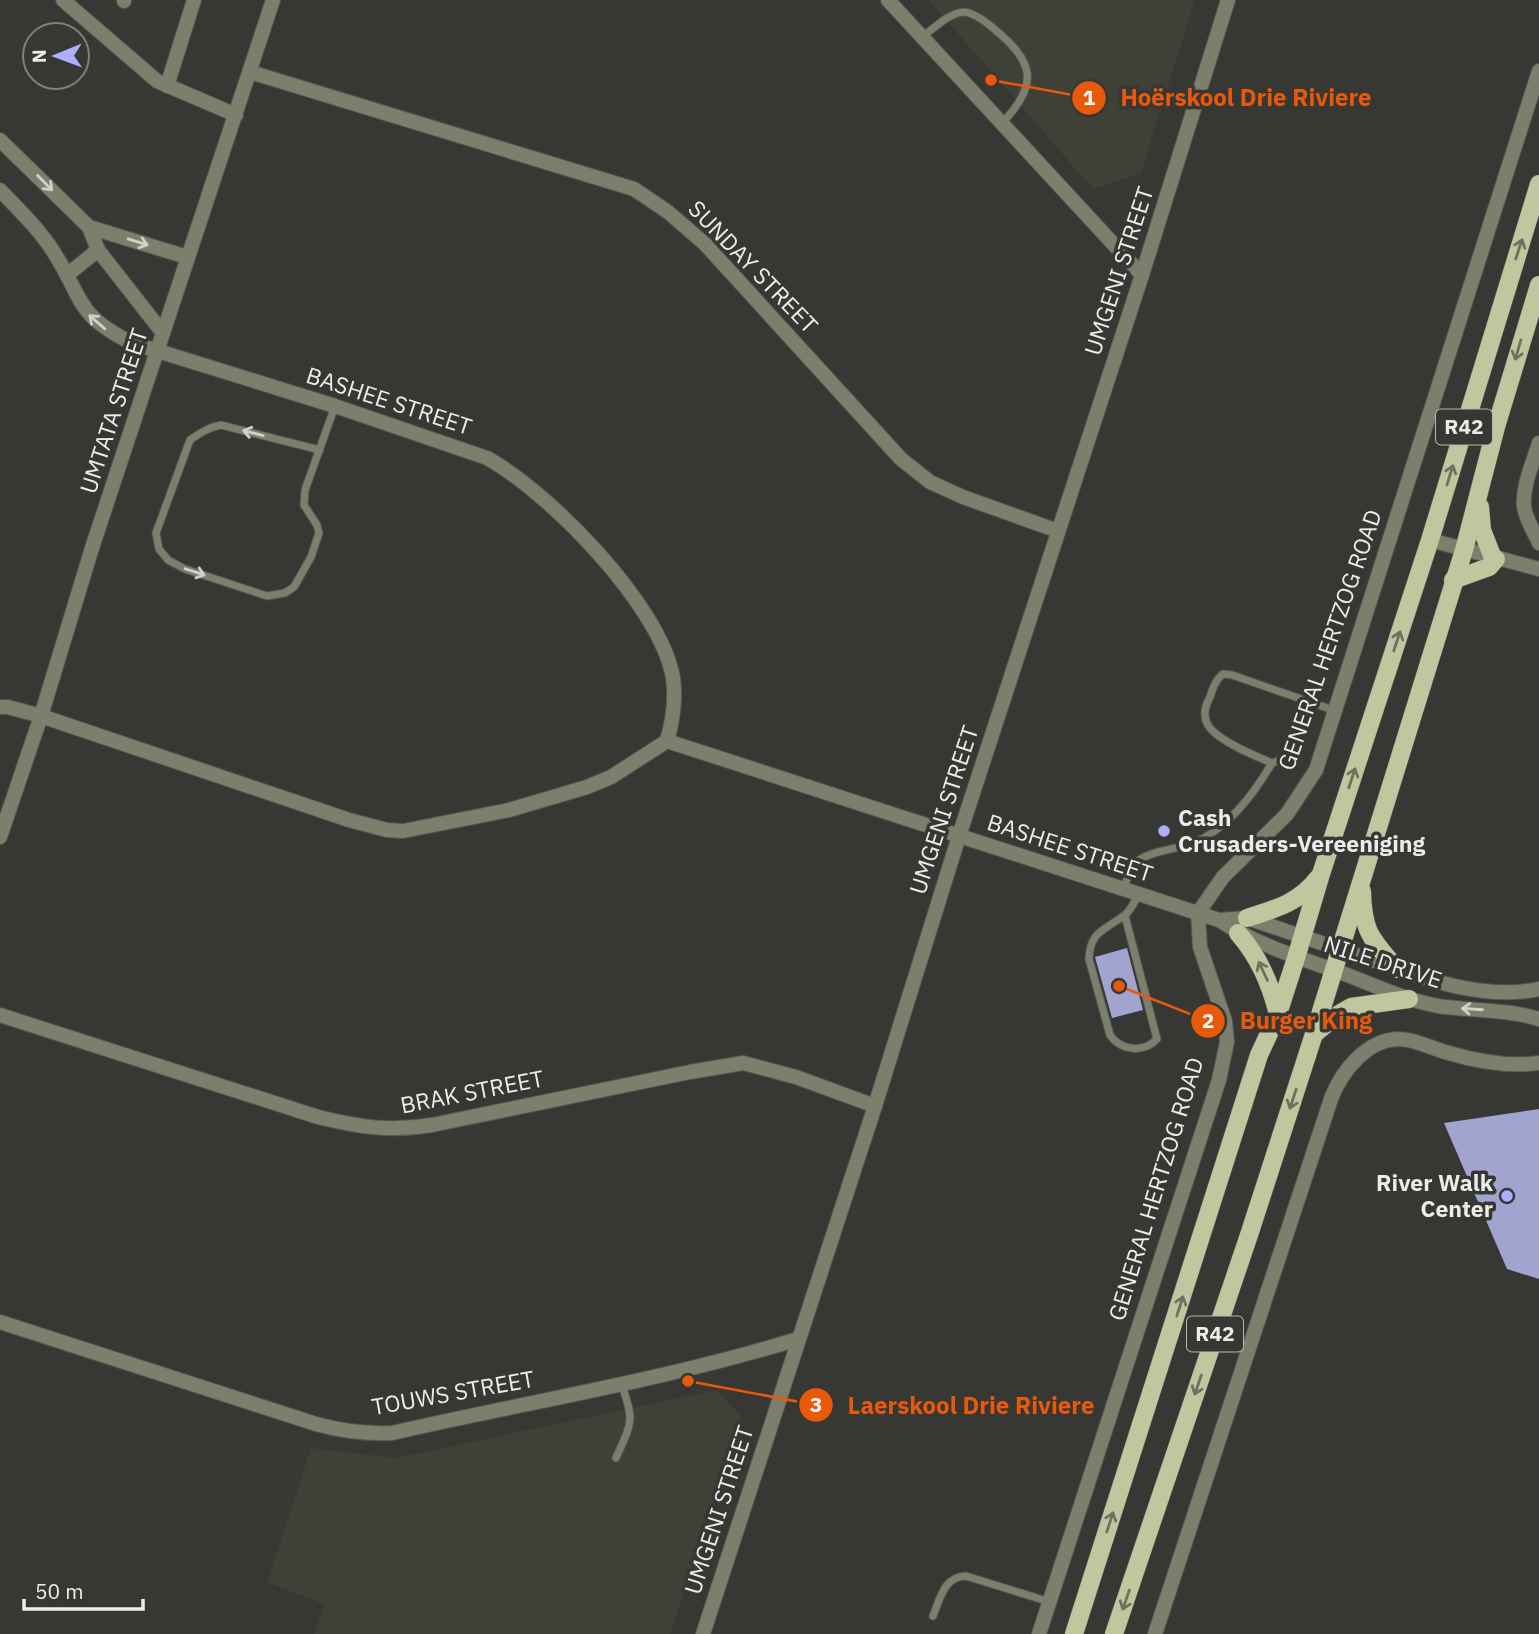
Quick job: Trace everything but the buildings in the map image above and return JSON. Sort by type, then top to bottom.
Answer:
[{"type":"main road","name":"R42","points":[[1074,1634],[1259,1055],[1278,1014],[1296,958],[1430,540],[1539,184]]},
{"type":"main road","name":"R42","points":[[1114,1634],[1314,1034],[1464,550],[1496,427],[1539,285]]},
{"type":"main road","points":[[1453,580],[1489,567],[1494,559],[1482,530],[1478,497]]},
{"type":"main road","points":[[1278,1014],[1262,967],[1242,925],[1294,901],[1305,893],[1321,874]]},
{"type":"main road","points":[[1362,877],[1362,911],[1366,927],[1378,948],[1398,969]]},
{"type":"main road","points":[[1314,1034],[1351,1007],[1409,999]]},
{"type":"street","points":[[63,0],[138,66],[167,86],[236,115]]},
{"type":"street","points":[[167,86],[194,0]]},
{"type":"street","name":"UMTATA STREET","points":[[0,837],[6,800],[41,716],[92,548],[273,0]]},
{"type":"street","points":[[888,0],[1142,275]]},
{"type":"street","name":"UMGENI STREET","points":[[703,1634],[1142,275],[1228,0]]},
{"type":"street","name":"GENERAL HERTZOG ROAD","points":[[1039,1634],[1219,1080],[1227,1042],[1225,1021],[1200,947],[1198,913],[1223,877],[1280,821],[1304,791],[1316,770],[1539,71]]},
{"type":"street","name":"SUNDAY STREET","points":[[250,72],[634,189],[668,212],[705,244],[901,459],[930,482],[1058,531]]},
{"type":"street","points":[[0,139],[89,227],[98,250],[163,333]]},
{"type":"street","name":"BASHEE STREET","points":[[0,191],[33,224],[54,253],[77,298],[107,331],[132,342],[335,406],[487,458],[547,501],[611,570],[641,609],[661,643],[673,677],[674,689],[673,720],[667,741],[1220,920],[1303,936]]},
{"type":"street","points":[[89,227],[187,257]]},
{"type":"street","points":[[67,275],[98,250]]},
{"type":"street","points":[[1539,443],[1535,471],[1524,507],[1539,543]]},
{"type":"street","points":[[1430,540],[1539,569]]},
{"type":"street","points":[[0,707],[41,716],[349,820],[387,830],[403,831],[509,810],[587,787],[611,777],[667,741]]},
{"type":"street","name":"BASHEE STREET","points":[[1242,925],[1296,958]]},
{"type":"street","name":"NILE DRIVE","points":[[1303,936],[1421,978],[1465,988],[1507,992],[1539,989]]},
{"type":"street","name":"NILE DRIVE","points":[[1296,958],[1409,999],[1440,1006],[1510,1012],[1539,1019]]},
{"type":"street","name":"BRAK STREET","points":[[0,1015],[318,1117],[369,1128],[389,1130],[432,1125],[677,1074],[743,1063],[796,1077],[875,1106]]},
{"type":"street","points":[[1155,1634],[1335,1089],[1344,1073],[1376,1045],[1399,1039],[1497,1065],[1539,1063]]},
{"type":"street","name":"TOUWS STREET","points":[[0,1322],[316,1424],[358,1432],[392,1433],[752,1353],[798,1339]]},
{"type":"lane","points":[[922,37],[944,20],[967,12],[985,21],[1006,38],[1021,55],[1028,78],[1020,104],[1001,123]]},
{"type":"lane","points":[[320,450],[221,425],[202,432],[190,440],[177,475],[156,533],[159,549],[168,560],[185,569],[267,596],[285,593],[300,579],[319,533],[317,525],[306,511],[305,490],[320,450],[335,406]]},
{"type":"lane","points":[[1272,763],[1223,738],[1209,727],[1205,717],[1206,706],[1218,677],[1223,674],[1232,675],[1336,711]]},
{"type":"lane","points":[[1124,889],[1138,860],[1202,839],[1232,816],[1259,785],[1272,763],[1281,760],[1287,751],[1303,700]]},
{"type":"lane","points":[[1125,916],[1157,1039],[1149,1045],[1129,1048],[1115,1043],[1110,1035],[1089,960],[1092,941],[1103,928],[1125,916],[1139,894]]},
{"type":"lane","points":[[616,1458],[628,1433],[632,1415],[621,1383]]},
{"type":"lane","points":[[933,1616],[948,1582],[958,1576],[966,1576],[1050,1602]]},
{"type":"shaded area","points":[[929,0],[1195,0],[1141,173],[1093,189]]},
{"type":"shaded area","points":[[716,1390],[741,1416],[670,1634],[314,1634],[324,1604],[267,1582],[311,1448],[396,1458]]},
{"type":"place","name":"Hoërskool Drie Riviere","points":[[991,80]]},
{"type":"place","name":"Cash Crusaders-Vereeniging","points":[[1164,831]]},
{"type":"place","name":"Burger King","points":[[1119,986]]},
{"type":"place","name":"River Walk Center","points":[[1507,1196]]},
{"type":"place","name":"Laerskool Drie Riviere","points":[[688,1381]]}]
